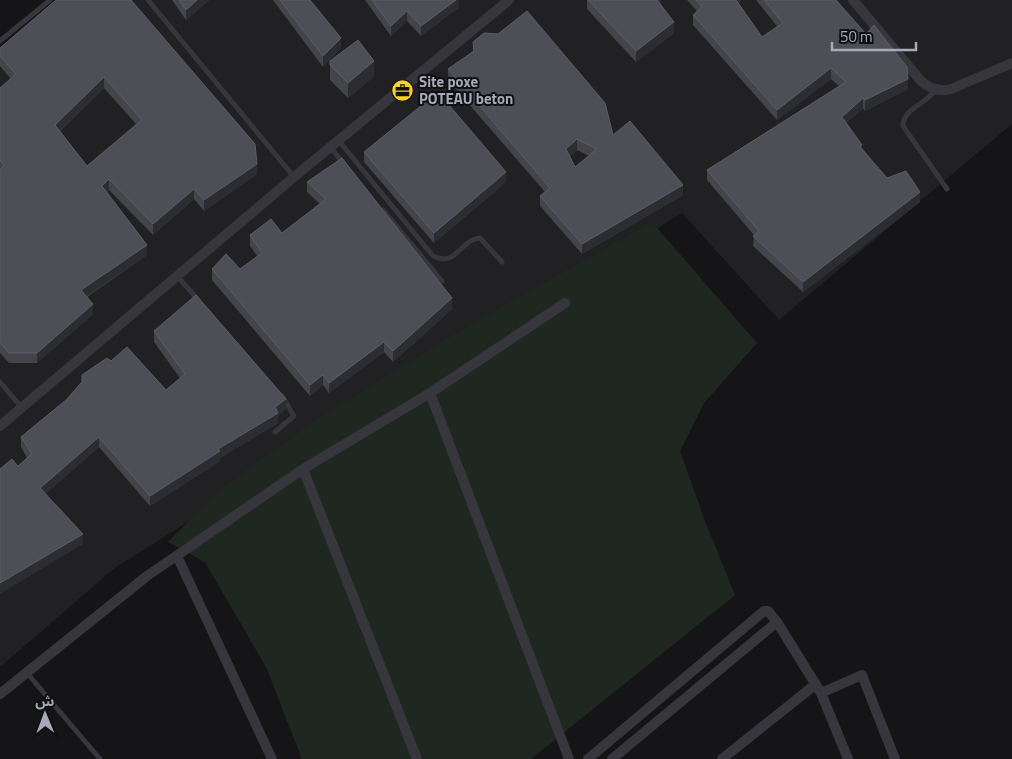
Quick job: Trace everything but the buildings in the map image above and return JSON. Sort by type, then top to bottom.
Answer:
[{"type":"street","points":[[0,426],[178,278],[338,140],[509,0]]},
{"type":"street","points":[[853,0],[921,82],[935,90],[951,89],[1012,63]]},
{"type":"street","points":[[0,694],[147,576],[303,470],[430,393],[565,303]]},
{"type":"street","points":[[430,393],[569,759]]},
{"type":"street","points":[[303,470],[417,759]]},
{"type":"street","points":[[177,556],[272,759]]},
{"type":"street","points":[[588,759],[759,614],[768,611],[777,622],[818,688],[844,757]]},
{"type":"street","points":[[612,759],[777,622]]},
{"type":"street","points":[[722,759],[818,688],[862,674],[895,759]]},
{"type":"lane","points":[[0,41],[50,0]]},
{"type":"lane","points":[[148,0],[294,177]]},
{"type":"lane","points":[[935,90],[928,99],[906,114],[903,126],[947,189]]},
{"type":"lane","points":[[338,140],[433,256],[442,260],[453,257],[474,239],[480,238],[502,262]]},
{"type":"lane","points":[[330,147],[350,171]]},
{"type":"lane","points":[[380,207],[442,281]]},
{"type":"lane","points":[[178,278],[203,306]]},
{"type":"lane","points":[[0,382],[22,408]]},
{"type":"lane","points":[[275,432],[294,416],[276,389]]},
{"type":"lane","points":[[27,673],[100,759]]},
{"type":"shaded area","points":[[63,0],[1012,0],[1012,124],[779,320],[682,213],[116,567],[0,667],[0,51]]},
{"type":"shaded area","points":[[652,222],[757,343],[704,403],[680,451],[705,521],[735,595],[531,759],[302,759],[266,667],[205,562],[168,542],[222,488],[317,419],[471,324]]},
{"type":"place","name":"Site poxe POTEAU beton","points":[[403,91]]}]
